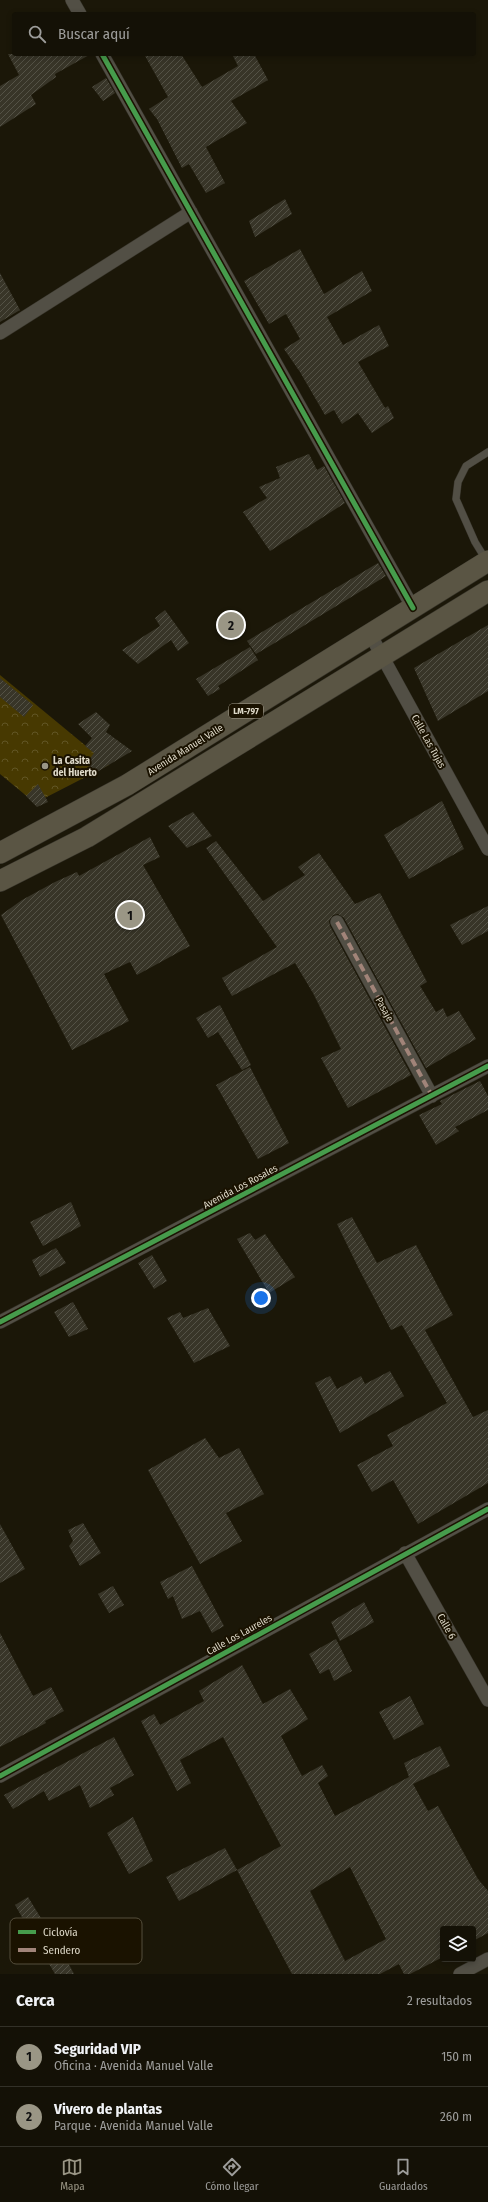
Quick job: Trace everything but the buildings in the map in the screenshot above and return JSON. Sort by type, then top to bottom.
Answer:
[{"type":"main road","name":"Avenida Manuel Valle","points":[[0,853],[128,785],[488,561]]},
{"type":"main road","name":"LM-797","points":[[0,881],[87,837],[488,591]]},
{"type":"street","points":[[72,0],[79,12]]},
{"type":"street","points":[[103,56],[413,608]]},
{"type":"street","points":[[0,333],[191,212]]},
{"type":"street","name":"Calle Las Tujas","points":[[370,634],[488,849]]},
{"type":"street","name":"Pasaje","points":[[337,922],[432,1096]]},
{"type":"street","name":"Avenida Los Rosales","points":[[0,1322],[488,1066]]},
{"type":"street","name":"Calle Los Laureles","points":[[0,1776],[488,1508]]},
{"type":"street","name":"Calle 6","points":[[405,1553],[488,1700]]},
{"type":"street","points":[[460,1974],[488,1959]]},
{"type":"lane","points":[[488,452],[466,466],[458,482],[456,499],[474,542],[488,561]]},
{"type":"green space","points":[[0,675],[109,765],[35,803],[0,774]]},
{"type":"marked path","points":[[337,922],[432,1096]]},
{"type":"cycle path","points":[[103,56],[413,608]]},
{"type":"cycle path","points":[[0,1322],[488,1066]]},
{"type":"cycle path","points":[[0,1776],[488,1509]]},
{"type":"place","name":"Vivero de plantas","points":[[231,625]]},
{"type":"place","name":"La Casita del Huerto","points":[[45,766]]},
{"type":"place","name":"Seguridad VIP","points":[[130,915]]}]
